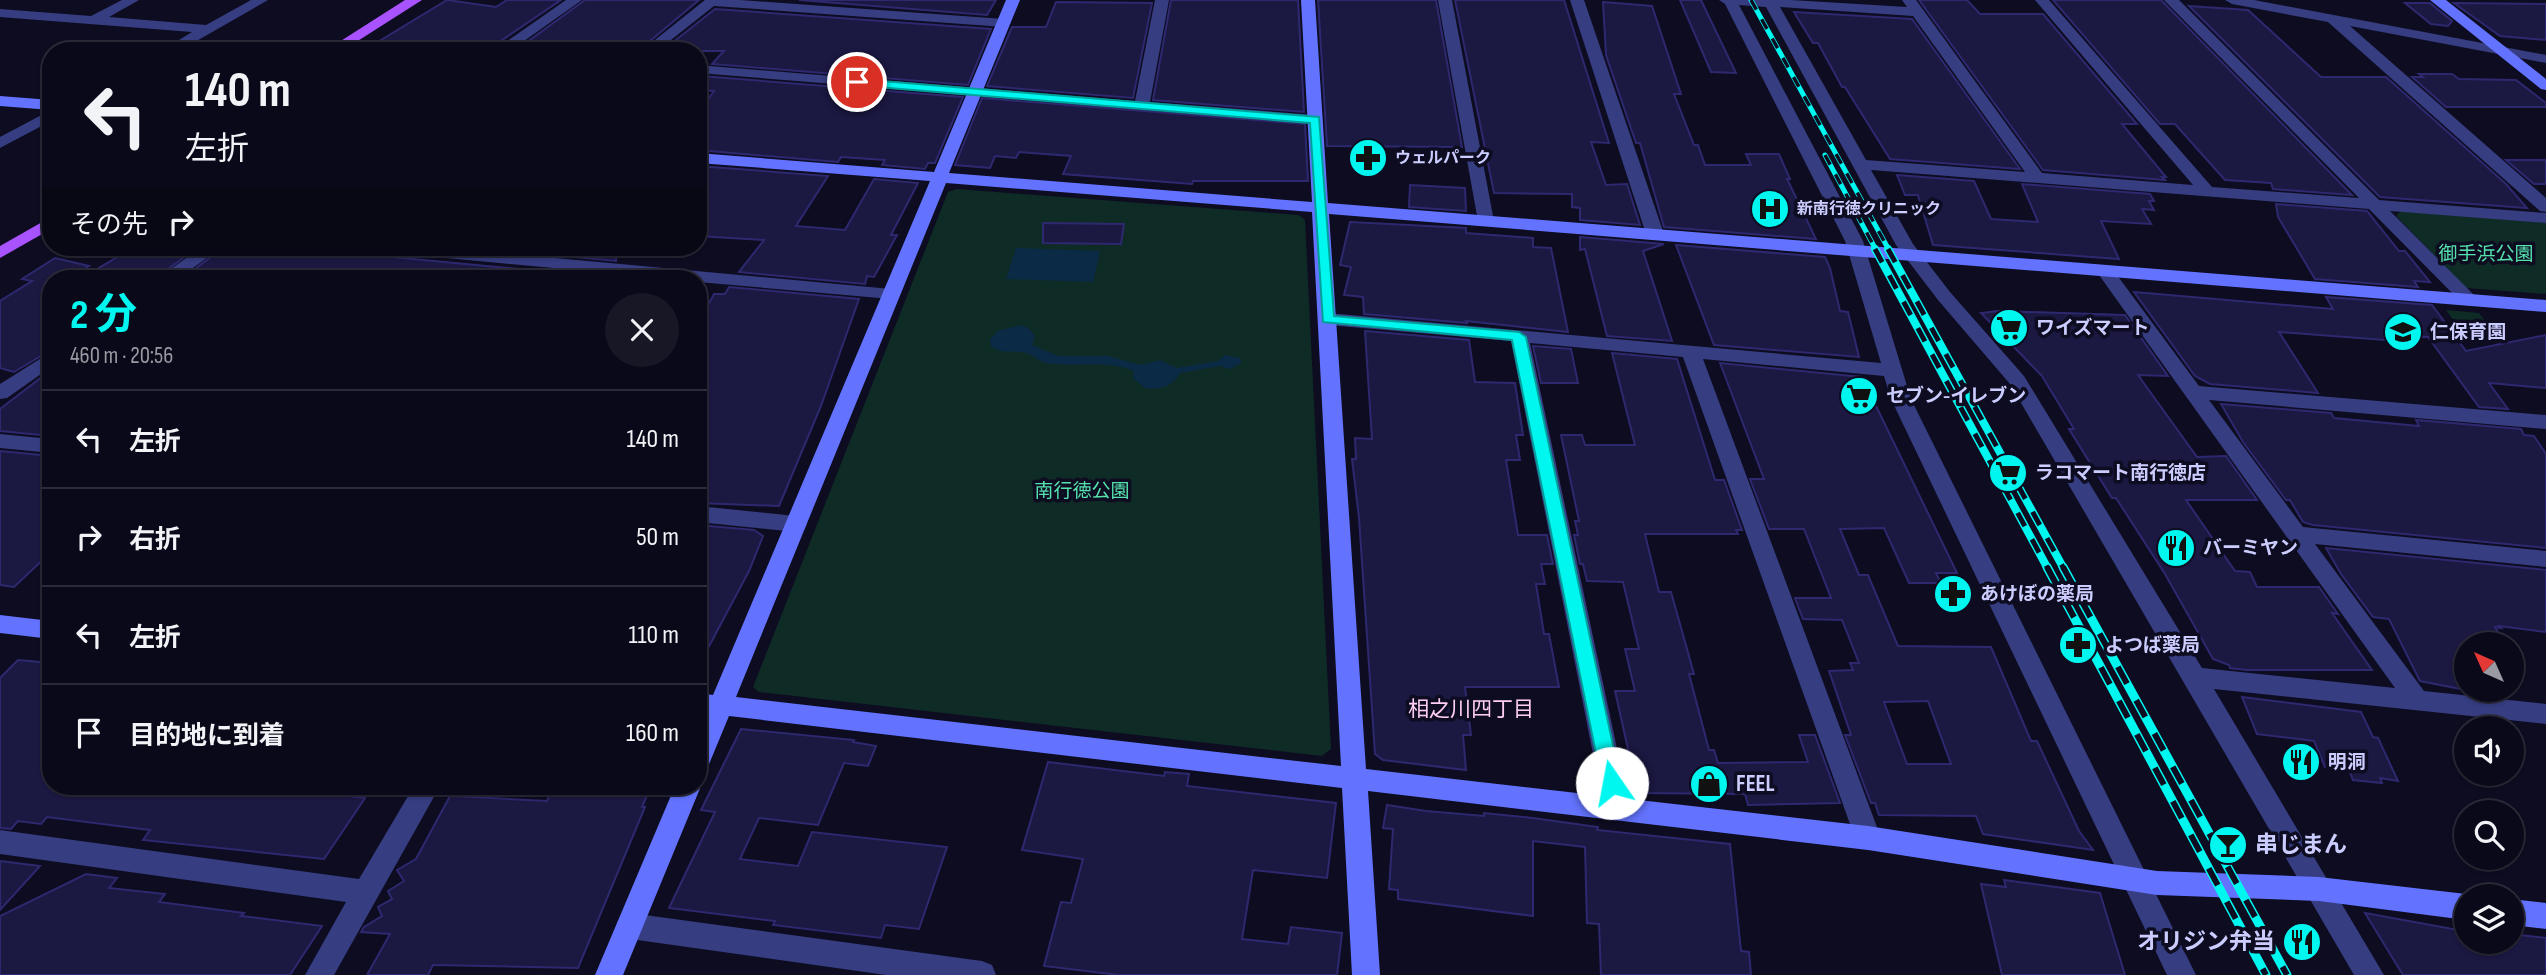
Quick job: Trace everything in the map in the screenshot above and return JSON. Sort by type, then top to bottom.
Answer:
[{"type":"main road","points":[[347,42],[415,0]]},
{"type":"main road","points":[[0,253],[42,227]]},
{"type":"street","points":[[93,20],[132,0]]},
{"type":"street","points":[[185,42],[261,0]]},
{"type":"street","points":[[513,42],[575,0]]},
{"type":"street","points":[[1013,0],[796,524],[710,705],[1868,838],[2137,880],[2319,890],[2454,905]]},
{"type":"street","points":[[1142,105],[1162,0]]},
{"type":"street","points":[[1308,0],[1366,975]]},
{"type":"street","points":[[1446,0],[1486,220]]},
{"type":"street","points":[[1577,0],[1655,234]]},
{"type":"street","points":[[2037,178],[1913,6],[1729,0],[1857,251],[1901,399],[2182,975]]},
{"type":"street","points":[[2042,0],[2207,191]]},
{"type":"street","points":[[2171,0],[2469,300]]},
{"type":"street","points":[[2232,0],[2546,59]]},
{"type":"street","points":[[2283,0],[2314,3],[2546,48]]},
{"type":"street","points":[[2437,0],[2546,86]]},
{"type":"street","points":[[660,42],[712,1],[1004,23]]},
{"type":"street","points":[[1770,2],[1912,255],[2017,380],[2370,975]]},
{"type":"street","points":[[0,13],[209,29]]},
{"type":"street","points":[[2333,19],[2546,207]]},
{"type":"street","points":[[707,70],[1315,120]]},
{"type":"street","points":[[0,101],[42,104]]},
{"type":"street","points":[[0,143],[42,120]]},
{"type":"street","points":[[707,159],[2546,306]]},
{"type":"street","points":[[1859,164],[2546,218]]},
{"type":"street","points":[[179,270],[200,256]]},
{"type":"street","points":[[480,256],[633,270]]},
{"type":"street","points":[[2105,271],[2417,699]]},
{"type":"street","points":[[707,280],[709,277],[891,294]]},
{"type":"street","points":[[1328,319],[1891,370]]},
{"type":"street","points":[[1519,337],[1617,809]]},
{"type":"street","points":[[1691,352],[1868,838]]},
{"type":"street","points":[[0,393],[42,364]]},
{"type":"street","points":[[2193,392],[2546,422]]},
{"type":"street","points":[[0,440],[42,445]]},
{"type":"street","points":[[707,515],[796,524]]},
{"type":"street","points":[[2296,534],[2546,559]]},
{"type":"street","points":[[0,624],[42,629]]},
{"type":"street","points":[[2195,677],[2546,714]]},
{"type":"street","points":[[319,975],[422,795]]},
{"type":"street","points":[[609,975],[684,795]]},
{"type":"street","points":[[0,842],[366,892]]},
{"type":"street","points":[[2524,913],[2546,915]]},
{"type":"street","points":[[630,926],[982,975]]},
{"type":"green space","name":"南行徳公園","points":[[957,189],[1299,215],[1305,220],[1331,749],[1322,756],[759,692],[753,687],[948,192]]},
{"type":"green space","name":"御手浜公園","points":[[2401,211],[2546,223],[2546,294],[2466,288],[2396,216]]},
{"type":"green space","points":[[2446,310],[2479,313],[2501,343],[2467,340]]},
{"type":"water","points":[[1016,248],[1100,251],[1093,282],[1006,279]]},
{"type":"water","points":[[1020,325],[1028,328],[1035,336],[1032,345],[1058,356],[1108,356],[1141,365],[1160,360],[1177,368],[1218,361],[1225,355],[1240,358],[1241,363],[1230,369],[1220,366],[1180,373],[1173,382],[1165,386],[1145,388],[1133,378],[1134,371],[1123,367],[1047,363],[1025,352],[1003,351],[991,346],[990,340],[998,331]]},
{"type":"building","points":[[447,0],[496,7],[507,0],[561,0],[499,42],[378,42]]},
{"type":"building","points":[[585,0],[699,0],[649,42],[527,42]]},
{"type":"building","points":[[799,0],[996,0],[987,15]]},
{"type":"building","points":[[1171,0],[1298,0],[1304,112],[1153,100]]},
{"type":"building","points":[[1318,0],[1436,0],[1462,147],[1327,146]]},
{"type":"building","points":[[1455,0],[1564,0],[1609,143],[1591,142],[1606,185],[1627,184],[1640,225],[1580,220],[1580,208],[1572,207],[1572,194],[1494,193]]},
{"type":"building","points":[[1680,0],[1701,0],[1736,73],[1711,72]]},
{"type":"building","points":[[1919,0],[1967,0],[1980,14],[2043,14],[2137,124],[2122,124],[2166,177],[2162,177],[2165,180],[2043,170]]},
{"type":"building","points":[[2053,0],[2161,0],[2352,195],[2273,189],[2271,183],[2225,180],[2175,124],[2160,124]]},
{"type":"building","points":[[1056,2],[1152,3],[1133,98],[987,86],[1012,27],[1046,27]]},
{"type":"building","points":[[1603,2],[1652,6],[1681,94],[1674,94],[1705,165],[1751,165],[1746,154],[1779,154],[1790,179],[1787,179],[1816,239],[1664,227],[1640,143],[1636,143],[1606,55]]},
{"type":"building","points":[[2405,3],[2430,3],[2452,21],[2448,26],[2431,24]]},
{"type":"building","points":[[2454,3],[2546,4],[2546,40],[2500,36]]},
{"type":"building","points":[[2189,6],[2248,10],[2321,77],[2386,77],[2506,184],[2527,208],[2380,197]]},
{"type":"building","points":[[715,9],[991,29],[968,85],[712,64],[724,51],[707,51],[707,42],[673,42]]},
{"type":"building","points":[[1794,12],[1912,19],[2020,169],[1890,159],[1845,87],[1842,87],[1818,43],[1813,43]]},
{"type":"building","points":[[2419,74],[2452,74],[2459,79],[2516,80],[2546,103],[2546,107],[2446,107],[2412,77],[2423,77]]},
{"type":"building","points":[[707,76],[963,97],[935,163],[928,163],[925,169],[882,165],[885,160],[841,157],[838,162],[707,151],[707,101],[714,91],[707,91]]},
{"type":"building","points":[[982,98],[1305,124],[1308,181],[1193,181],[1192,184],[1063,174],[1071,156],[1019,152],[1016,158],[995,156],[990,168],[955,165]]},
{"type":"building","points":[[2506,160],[2546,160],[2546,184],[2534,184]]},
{"type":"building","points":[[707,167],[828,176],[796,226],[845,230],[874,179],[918,183],[891,235],[897,235],[874,277],[867,276],[865,284],[739,272],[764,240],[707,237]]},
{"type":"building","points":[[1897,175],[1974,181],[1991,219],[2038,222],[2022,184],[2150,194],[2154,201],[2149,201],[2154,210],[2142,209],[2151,224],[2101,221],[2119,259],[1933,245],[1918,195],[1905,195]]},
{"type":"building","points":[[1410,185],[1465,188],[1466,211],[1409,207]]},
{"type":"building","points":[[2276,204],[2367,211],[2399,251],[2405,251],[2430,282],[2414,281],[2418,287],[2315,279],[2278,217]]},
{"type":"building","points":[[1350,222],[1466,228],[1466,233],[1533,238],[1533,247],[1551,248],[1568,332],[1364,314],[1363,297],[1344,295],[1351,267],[1340,265]]},
{"type":"building","points":[[1043,223],[1124,224],[1121,244],[1043,243]]},
{"type":"building","points":[[1580,237],[1664,244],[1643,251],[1672,341],[1607,336],[1585,249],[1580,250]]},
{"type":"building","points":[[1676,245],[1825,257],[1840,311],[1848,312],[1859,357],[1714,345]]},
{"type":"building","points":[[119,256],[186,256],[167,270],[95,270]]},
{"type":"building","points":[[212,256],[382,256],[530,270],[194,270]]},
{"type":"building","points":[[564,256],[616,256],[616,261]]},
{"type":"building","points":[[55,258],[89,266],[83,270],[42,270],[42,355],[14,372],[0,368],[0,301],[32,281],[22,279]]},
{"type":"building","points":[[729,287],[859,299],[821,406],[779,506],[707,503],[707,307],[714,294],[725,294]]},
{"type":"building","points":[[2134,292],[2333,309],[2326,297],[2432,305],[2466,351],[2546,335],[2546,388],[2489,383],[2508,409],[2479,407],[2428,337],[2388,337],[2385,340],[2279,332],[2318,393],[2210,384],[2195,376]]},
{"type":"building","points":[[1998,311],[2125,315],[2168,376],[2138,375],[2197,457],[2226,456],[2257,500],[2186,500],[2235,571],[2250,572],[2257,587],[2319,587],[2338,614],[2332,613],[2372,670],[2247,670],[2230,668],[2229,665],[2213,659],[2165,574],[2116,498],[2112,498],[2069,429],[2074,429],[2042,376],[1981,313]]},
{"type":"building","points":[[1365,331],[1469,340],[1475,382],[1515,383],[1523,435],[1516,435],[1520,460],[1506,460],[1518,535],[1547,535],[1553,564],[1541,564],[1545,584],[1536,584],[1544,634],[1549,634],[1559,687],[1465,687],[1471,735],[1463,735],[1466,770],[1383,760],[1375,754],[1359,518],[1352,459],[1356,459],[1355,438],[1372,439]]},
{"type":"building","points":[[1533,346],[1571,349],[1578,383],[1541,383]]},
{"type":"building","points":[[1612,353],[1677,359],[1715,480],[1724,480],[1742,530],[1736,530],[1738,534],[1645,534],[1659,592],[1671,592],[1694,674],[1689,674],[1709,750],[1714,750],[1718,763],[1808,762],[1799,735],[1815,735],[1840,803],[1748,805],[1745,794],[1638,793],[1630,786],[1627,767],[1632,767],[1615,691],[1635,691],[1625,649],[1639,649],[1623,582],[1587,581],[1583,564],[1580,564],[1574,535],[1578,535],[1575,521],[1579,521],[1561,435],[1582,435],[1585,445],[1635,445]]},
{"type":"building","points":[[1720,363],[1862,377],[1957,573],[1936,573],[1941,583],[1909,583],[1884,528],[1840,529],[1859,575],[1868,575],[1898,646],[1991,647],[2031,741],[2037,741],[2079,831],[2093,850],[1983,834],[1976,816],[1879,815],[1875,803],[1871,803],[1845,735],[1851,735],[1829,671],[1853,670],[1850,663],[1859,663],[1842,620],[1803,619],[1795,598],[1831,598],[1804,529],[1769,529],[1750,479],[1764,479]],"holes":[[[1928,701],[1951,764],[1907,764],[1884,702]]]},
{"type":"building","points":[[42,377],[42,435],[0,431],[0,409]]},
{"type":"building","points":[[2221,404],[2331,413],[2334,418],[2419,426],[2416,420],[2521,429],[2524,435],[2534,436],[2546,454],[2546,548],[2303,522],[2290,500],[2286,500],[2243,442]]},
{"type":"building","points":[[0,451],[42,455],[42,561],[14,587],[0,585]]},
{"type":"building","points":[[707,526],[754,530],[763,536],[749,571],[707,650]]},
{"type":"building","points":[[2326,548],[2546,570],[2546,632],[2499,626],[2501,628],[2495,627],[2498,632],[2454,632],[2454,688],[2420,681],[2389,619],[2373,617],[2341,574]]},
{"type":"building","points":[[18,660],[42,662],[42,795],[339,795],[365,798],[324,859],[143,840],[150,830],[47,817],[41,824],[18,821],[11,829],[0,828],[0,678]]},
{"type":"building","points":[[2242,697],[2361,712],[2373,737],[2378,738],[2398,781],[2380,778],[2382,783],[2353,780],[2349,770],[2325,767],[2314,741],[2257,734]]},
{"type":"building","points":[[741,729],[854,740],[853,742],[876,746],[868,766],[844,763],[818,825],[759,818],[740,859],[798,866],[812,832],[947,847],[919,929],[885,925],[881,938],[773,925],[775,921],[669,908],[715,812],[701,810]]},
{"type":"building","points":[[1048,762],[1164,776],[1165,772],[1189,774],[1187,786],[1336,803],[1327,878],[1253,870],[1242,939],[1288,944],[1291,927],[1342,933],[1337,975],[1119,975],[1044,966],[1061,902],[1071,903],[1083,859],[1022,850]]},
{"type":"building","points":[[549,795],[647,795],[642,807],[645,807],[578,968],[433,965],[428,975],[367,975],[390,934],[361,932],[364,927],[382,916],[378,907],[392,899],[388,891],[404,881],[397,870],[416,859],[450,796],[547,801]]},
{"type":"building","points":[[1387,805],[1426,811],[1533,818],[1598,827],[1597,830],[1730,844],[1741,951],[1749,952],[1751,975],[1601,975],[1599,924],[1587,923],[1585,847],[1533,841],[1533,916],[1398,899],[1398,890],[1389,889],[1393,829],[1383,828]]},
{"type":"building","points":[[0,861],[40,866],[0,910]]},
{"type":"building","points":[[86,874],[117,878],[109,888],[165,894],[159,902],[322,926],[290,975],[0,975],[0,916]]},
{"type":"building","points":[[2004,880],[2100,893],[2125,975],[2002,975],[1981,884],[2006,887]]},
{"type":"building","points":[[2365,913],[2454,929],[2454,954],[2524,954],[2524,935],[2546,938],[2546,975],[2403,975]]},
{"type":"railway","points":[[1751,0],[1889,250]]},
{"type":"railway","points":[[1825,155],[1876,250]]},
{"type":"railway","points":[[1875,249],[2048,569]]},
{"type":"railway","points":[[1888,249],[2064,569]]},
{"type":"railway","points":[[2047,567],[2266,975]]},
{"type":"railway","points":[[2063,567],[2287,975]]},
{"type":"place","name":"ウェルパーク","points":[[1368,158]]},
{"type":"place","name":"新南行徳クリニック","points":[[1770,209]]},
{"type":"place","name":"ワイズマート","points":[[2009,328]]},
{"type":"place","name":"仁保育園","points":[[2403,332]]},
{"type":"place","name":"セブン-イレブン","points":[[1859,396]]},
{"type":"place","name":"ラコマート南行徳店","points":[[2008,473]]},
{"type":"place","name":"バーミヤン","points":[[2176,548]]},
{"type":"place","name":"あけぼの薬局","points":[[1953,594]]},
{"type":"place","name":"よつば薬局","points":[[2078,645]]},
{"type":"place","name":"明洞","points":[[2301,762]]},
{"type":"place","name":"FEEL","points":[[1709,784]]},
{"type":"place","name":"串じまん","points":[[2228,845]]},
{"type":"place","name":"オリジン弁当","points":[[2302,942]]},
{"type":"district","name":"相之川四丁目","points":[[1471,709]]},
{"type":"route","points":[[857,82],[1315,120],[1328,319],[1519,337],[1612,783]]}]
